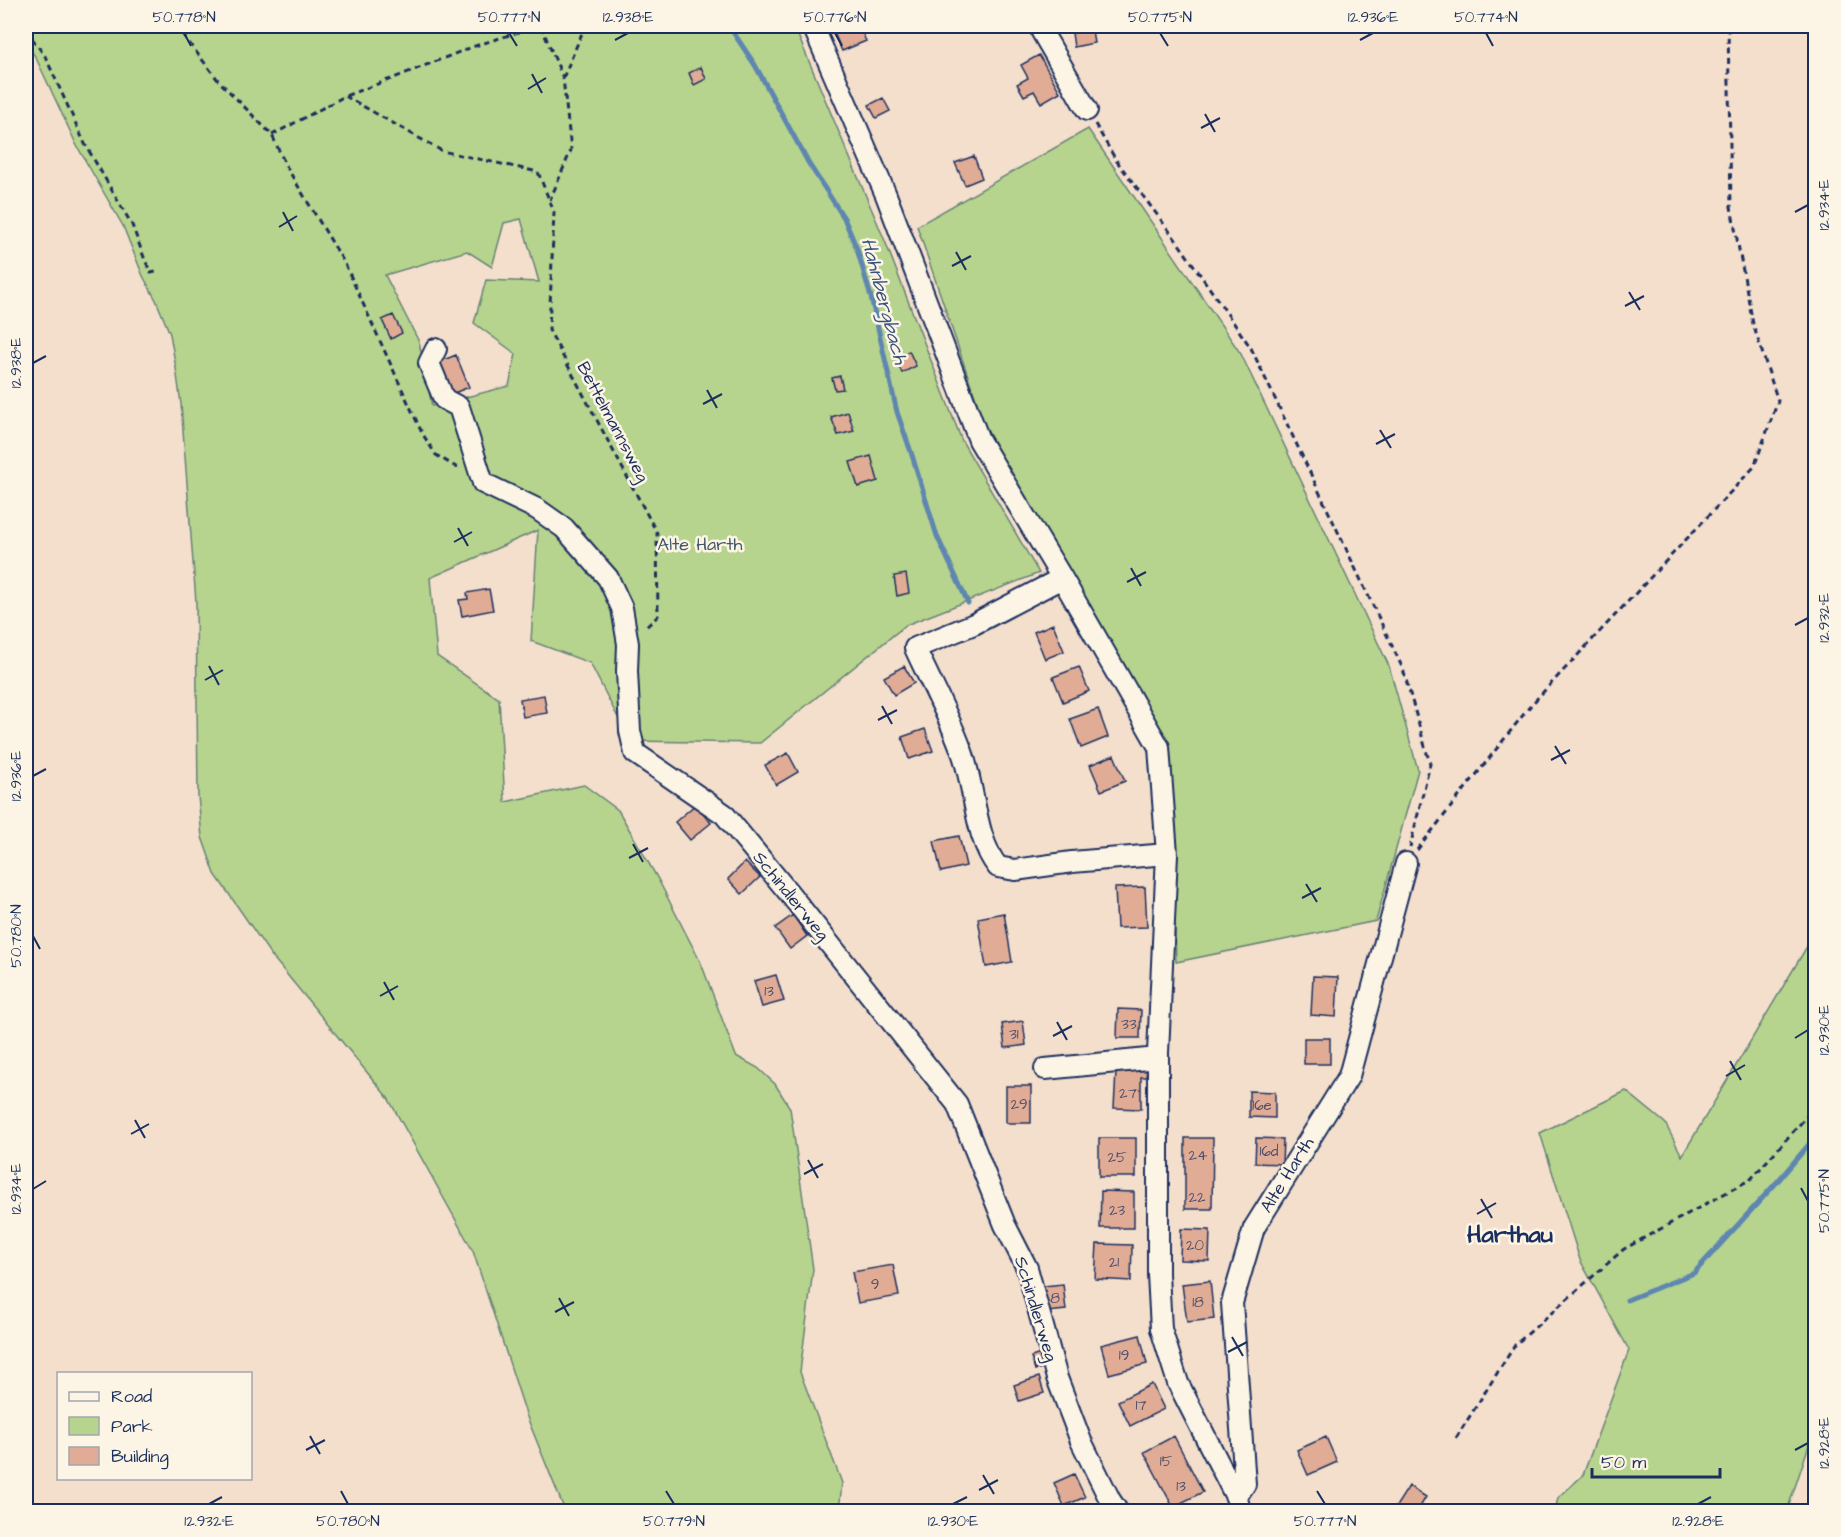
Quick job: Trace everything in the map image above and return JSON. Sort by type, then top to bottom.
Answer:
[{"type":"street","name":"Alte Harth","points":[[813,26],[886,195],[979,440],[1062,578],[1159,747],[1167,854],[1158,1058],[1158,1274],[1161,1329],[1178,1383],[1239,1504]]},
{"type":"street","points":[[1041,26],[1042,32],[1087,110]]},
{"type":"street","points":[[436,349],[429,363],[444,399],[459,407],[483,483]]},
{"type":"street","name":"Schindlerweg","points":[[483,483],[537,509],[564,528],[608,578],[622,608],[628,644],[630,731],[635,753],[724,814],[957,1104],[1005,1225],[1027,1268],[1057,1378],[1081,1441],[1118,1512]]},
{"type":"street","points":[[1062,578],[974,624],[915,648],[962,750],[990,857],[998,867],[1015,870],[1072,862],[1167,854]]},
{"type":"street","name":"Alte Harth","points":[[1239,1504],[1245,1485],[1232,1303],[1254,1228],[1349,1076],[1406,863]]},
{"type":"street","points":[[1045,1069],[1158,1058]]},
{"type":"path","points":[[176,26],[218,80],[272,135],[286,166],[345,264],[422,433],[436,455],[483,483]]},
{"type":"path","points":[[272,135],[345,96],[472,47],[539,26],[563,78],[571,150],[550,200]]},
{"type":"path","points":[[563,78],[585,26]]},
{"type":"path","points":[[1406,863],[1531,705],[1754,467],[1778,401],[1753,324],[1731,207],[1728,26]]},
{"type":"path","points":[[26,30],[45,56],[85,144],[132,225],[151,273],[156,272]]},
{"type":"path","points":[[345,96],[442,151],[538,172],[550,200]]},
{"type":"path","points":[[1087,110],[1116,160],[1179,244],[1251,348],[1403,669],[1430,764],[1406,863]]},
{"type":"path","name":"Bettelmannsweg","points":[[550,200],[554,212],[549,330],[657,533],[658,616],[628,644]]},
{"type":"path","points":[[1456,1438],[1515,1344],[1624,1249],[1751,1179],[1815,1107]]},
{"type":"green space","points":[[26,26],[794,26],[885,241],[962,441],[1039,573],[906,625],[760,743],[630,741],[590,663],[531,641],[538,530],[430,578],[437,656],[499,699],[505,802],[584,785],[618,810],[658,879],[701,963],[736,1056],[758,1068],[775,1084],[790,1108],[813,1269],[800,1372],[842,1483],[839,1511],[565,1511],[527,1417],[473,1251],[388,1098],[271,955],[215,874],[202,837],[198,796],[196,602],[181,404],[170,334],[123,226],[77,146],[36,58],[26,42]],"holes":[[[521,219],[539,282],[486,280],[474,323],[516,354],[509,386],[432,406],[419,342],[385,275],[467,251],[492,267],[504,223]]]},
{"type":"green space","points":[[1088,129],[1241,354],[1389,666],[1418,770],[1376,921],[1176,962],[1170,745],[986,429],[917,226]]},
{"type":"green space","points":[[1815,933],[1816,1424],[1787,1511],[1555,1511],[1558,1498],[1583,1475],[1629,1350],[1580,1260],[1540,1133],[1626,1091],[1665,1123],[1682,1156]]},
{"type":"building","points":[[831,26],[859,26],[866,41],[842,51]]},
{"type":"building","points":[[1071,26],[1091,26],[1092,30],[1072,33]]},
{"type":"building","points":[[1092,30],[1094,43],[1074,47],[1072,33]]},
{"type":"building","points":[[1039,55],[1060,92],[1041,103],[1034,91],[1024,96],[1017,84],[1028,78],[1021,65]]},
{"type":"building","points":[[701,67],[706,79],[694,85],[689,73]]},
{"type":"building","points":[[883,98],[890,111],[876,118],[869,105]]},
{"type":"building","points":[[974,156],[982,178],[965,185],[955,163]]},
{"type":"building","points":[[393,315],[402,333],[391,339],[382,320]]},
{"type":"building","points":[[909,351],[916,366],[902,373],[895,358]]},
{"type":"building","points":[[456,355],[469,387],[449,395],[436,363]]},
{"type":"building","points":[[840,376],[843,389],[835,390],[832,378]]},
{"type":"building","points":[[848,412],[854,431],[838,435],[831,417]]},
{"type":"building","points":[[871,456],[878,481],[858,487],[850,462]]},
{"type":"building","points":[[906,574],[909,593],[897,596],[894,576]]},
{"type":"building","points":[[489,589],[493,610],[462,616],[459,600],[468,599],[467,593]]},
{"type":"building","points":[[1053,624],[1064,651],[1045,659],[1034,632]]},
{"type":"building","points":[[904,666],[914,683],[894,695],[884,677]]},
{"type":"building","points":[[1079,667],[1089,691],[1063,702],[1053,677]]},
{"type":"building","points":[[544,695],[547,713],[523,717],[520,699]]},
{"type":"building","points":[[1098,709],[1108,737],[1081,748],[1070,719]]},
{"type":"building","points":[[925,729],[933,751],[909,759],[902,737]]},
{"type":"building","points":[[788,753],[798,772],[776,785],[765,765]]},
{"type":"building","points":[[1114,755],[1125,781],[1101,791],[1090,765]]},
{"type":"building","points":[[696,804],[711,823],[690,840],[675,822]]},
{"type":"building","points":[[959,836],[966,866],[941,872],[934,841]]},
{"type":"building","points":[[745,862],[760,877],[742,894],[728,879]]},
{"type":"building","points":[[1145,887],[1147,927],[1117,928],[1115,888]]},
{"type":"building","points":[[1004,913],[1012,962],[986,967],[978,918]]},
{"type":"building","points":[[793,915],[807,936],[790,949],[775,928]]},
{"type":"building","points":[[776,975],[784,1001],[762,1007],[754,981]]},
{"type":"building","points":[[1313,976],[1338,977],[1336,1017],[1311,1015]]},
{"type":"building","points":[[1118,1009],[1141,1010],[1140,1038],[1117,1038]]},
{"type":"building","points":[[1023,1021],[1026,1045],[1005,1048],[1002,1024]]},
{"type":"building","points":[[1304,1038],[1330,1038],[1330,1064],[1304,1064]]},
{"type":"building","points":[[1131,1068],[1147,1069],[1146,1077],[1141,1077],[1141,1109],[1114,1108],[1116,1072],[1131,1072]]},
{"type":"building","points":[[1006,1086],[1031,1086],[1031,1123],[1006,1123]]},
{"type":"building","points":[[1249,1091],[1275,1092],[1275,1118],[1249,1117]]},
{"type":"building","points":[[1099,1138],[1136,1138],[1136,1177],[1099,1177]]},
{"type":"building","points":[[1185,1138],[1213,1138],[1212,1209],[1185,1209]]},
{"type":"building","points":[[1256,1138],[1283,1139],[1282,1164],[1255,1163]]},
{"type":"building","points":[[1101,1191],[1134,1192],[1134,1228],[1100,1228]]},
{"type":"building","points":[[1181,1229],[1210,1230],[1209,1261],[1180,1260]]},
{"type":"building","points":[[1097,1244],[1132,1245],[1131,1281],[1095,1279]]},
{"type":"building","points":[[893,1265],[899,1296],[858,1303],[852,1272]]},
{"type":"building","points":[[1210,1281],[1214,1319],[1187,1322],[1182,1284]]},
{"type":"building","points":[[1063,1284],[1066,1310],[1047,1312],[1044,1286]]},
{"type":"building","points":[[1140,1335],[1147,1364],[1109,1374],[1101,1345]]},
{"type":"building","points":[[1041,1354],[1045,1367],[1035,1370],[1031,1357]]},
{"type":"building","points":[[1039,1377],[1044,1393],[1019,1401],[1014,1385]]},
{"type":"building","points":[[1152,1384],[1164,1409],[1130,1426],[1118,1401]]},
{"type":"building","points":[[1174,1436],[1203,1492],[1173,1507],[1144,1452]]},
{"type":"building","points":[[1326,1437],[1337,1462],[1308,1475],[1297,1450]]},
{"type":"building","points":[[1074,1474],[1085,1497],[1064,1506],[1054,1483]]},
{"type":"building","points":[[1409,1486],[1426,1497],[1417,1512],[1400,1512],[1395,1508]]},
{"type":"waterway","name":"Hahnbergbach","points":[[729,26],[755,65],[809,164],[844,218],[857,249],[871,297],[897,412],[937,536],[968,603]]},
{"type":"waterway","points":[[1627,1300],[1694,1273],[1816,1136]]},
{"type":"district","name":"Harthau","points":[[1510,1235]]}]
